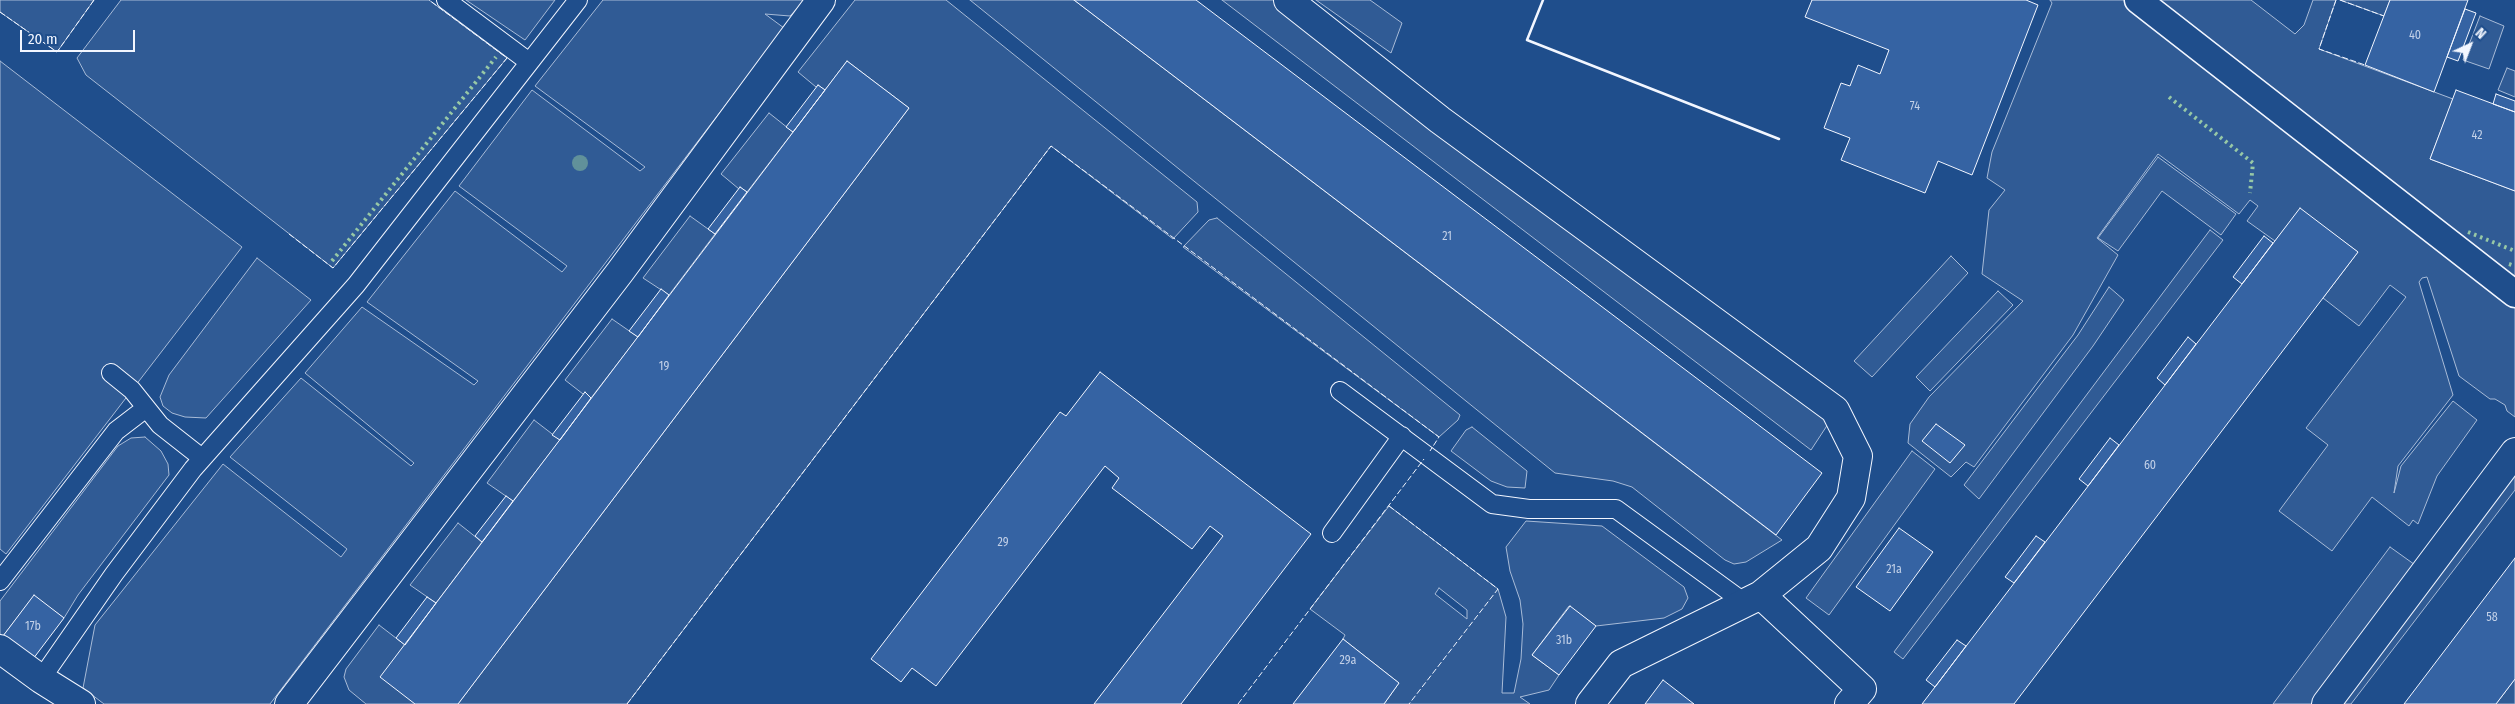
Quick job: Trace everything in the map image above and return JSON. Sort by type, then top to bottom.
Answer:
[{"type":"street","points":[[289,704],[605,291],[821,0]]},
{"type":"street","points":[[1288,0],[1440,120],[1835,410],[1858,456],[1851,498],[1819,548],[1753,599],[1621,664],[1590,704]]},
{"type":"street","points":[[2138,0],[2515,294]]},
{"type":"street","points":[[2326,704],[2515,452]]},
{"type":"street","points":[[1753,599],[1862,688],[1849,704]]},
{"type":"street","points":[[0,649],[40,680],[81,704]]},
{"type":"lane","points":[[446,0],[529,62]]},
{"type":"lane","points":[[40,680],[114,574],[202,458],[356,285],[578,0]]},
{"type":"lane","points":[[112,373],[132,390],[160,425],[202,458]]},
{"type":"lane","points":[[1340,391],[1492,504],[1529,509],[1616,509],[1753,599]]},
{"type":"lane","points":[[0,581],[116,431],[146,408]]},
{"type":"lane","points":[[1332,532],[1402,436]]},
{"type":"shaded area","points":[[0,0],[94,0],[57,52],[0,12]]},
{"type":"shaded area","points":[[121,0],[429,0],[507,58],[333,268],[86,75],[77,58]]},
{"type":"shaded area","points":[[466,0],[555,0],[525,40]]},
{"type":"shaded area","points":[[603,0],[805,0],[790,16],[765,14],[784,28],[270,704],[104,704],[83,688],[95,625],[223,464],[341,557],[347,549],[230,457],[301,378],[411,466],[414,463],[305,373],[362,307],[474,385],[478,381],[367,302],[455,191],[562,272],[567,266],[459,186],[532,90],[640,171],[645,167],[535,86]]},
{"type":"shaded area","points":[[855,0],[946,0],[1197,202],[1198,212],[1173,239],[1051,146],[627,704],[458,704],[909,108],[847,61],[825,90],[818,85],[816,87],[798,72]]},
{"type":"shaded area","points":[[970,0],[1074,0],[1782,540],[1746,562],[1734,564],[1725,560],[1632,487],[1613,481],[1555,473]]},
{"type":"shaded area","points":[[1222,0],[1275,0],[1830,421],[1811,450]]},
{"type":"shaded area","points":[[1316,0],[1370,0],[1402,23],[1391,53]]},
{"type":"shaded area","points":[[2050,0],[2251,0],[2295,34],[2304,25],[2313,0],[2336,0],[2319,49],[2453,99],[2430,159],[2515,191],[2515,417],[2507,411],[2505,405],[2495,399],[2490,399],[2459,376],[2427,277],[2422,278],[2419,282],[2453,395],[2398,466],[2394,493],[2401,466],[2453,401],[2477,420],[2437,476],[2418,524],[2413,520],[2409,526],[2372,497],[2332,551],[2279,511],[2328,445],[2306,428],[2406,297],[2390,285],[2359,326],[2323,298],[2358,252],[2300,209],[2275,241],[2247,221],[2258,206],[2250,200],[2239,214],[2158,154],[2097,238],[2118,255],[2073,335],[1974,467],[1966,462],[1951,477],[1908,443],[1910,424],[1929,397],[2023,301],[1982,274],[1989,210],[2005,190],[1987,178],[1992,152],[2052,3]]},
{"type":"shaded area","points":[[2340,0],[2390,0],[2384,16]]},
{"type":"shaded area","points":[[2480,16],[2504,26],[2489,69],[2463,60]]},
{"type":"shaded area","points":[[0,61],[242,247],[6,554],[0,549]]},
{"type":"shaded area","points":[[2507,68],[2515,71],[2515,97],[2498,90]]},
{"type":"shaded area","points":[[769,113],[793,132],[747,192],[740,187],[739,189],[721,174]]},
{"type":"shaded area","points":[[2158,157],[2236,214],[2221,235],[2162,191],[2118,251],[2098,238]]},
{"type":"shaded area","points":[[690,216],[715,234],[669,295],[643,278]]},
{"type":"shaded area","points":[[1217,218],[1460,415],[1458,420],[1439,437],[1183,247],[1209,220]]},
{"type":"shaded area","points":[[2210,230],[2223,240],[1903,659],[1894,652]]},
{"type":"shaded area","points":[[1951,256],[1968,273],[1872,377],[1854,361]]},
{"type":"shaded area","points":[[257,258],[311,300],[206,418],[185,417],[172,413],[163,406],[160,397],[169,375]]},
{"type":"shaded area","points":[[2109,287],[2124,300],[2093,346],[1979,499],[1964,485],[2078,335]]},
{"type":"shaded area","points":[[1998,291],[2013,305],[1930,391],[1916,377]]},
{"type":"shaded area","points":[[612,319],[638,337],[591,398],[585,392],[583,394],[565,380]]},
{"type":"shaded area","points":[[534,420],[560,440],[513,501],[487,483]]},
{"type":"shaded area","points":[[1472,427],[1527,471],[1525,488],[1507,487],[1491,481],[1451,451],[1466,430]]},
{"type":"shaded area","points":[[145,437],[161,451],[168,464],[169,475],[78,595],[64,618],[34,596],[3,636],[0,634],[0,601],[118,446],[131,438]]},
{"type":"shaded area","points":[[1912,451],[1935,469],[1829,615],[1806,598]]},
{"type":"shaded area","points":[[2515,464],[2515,490],[2351,704],[2335,704]]},
{"type":"shaded area","points":[[1389,506],[1498,589],[1506,617],[1502,693],[1514,693],[1521,659],[1523,624],[1520,600],[1510,571],[1506,547],[1526,521],[1602,526],[1684,587],[1688,598],[1682,609],[1664,618],[1596,626],[1569,606],[1532,655],[1559,675],[1549,690],[1520,697],[1530,704],[1384,704],[1399,683],[1343,639],[1345,635],[1310,609]],"holes":[[[1439,588],[1467,610],[1467,619],[1435,594]]]},
{"type":"shaded area","points":[[458,523],[482,542],[436,603],[410,585]]},
{"type":"shaded area","points":[[2390,547],[2418,567],[2313,704],[2273,704]]},
{"type":"shaded area","points":[[379,625],[405,645],[415,704],[366,704],[349,690],[344,677],[346,669]]},
{"type":"shaded area","points":[[2515,679],[2515,704],[2496,704]]},
{"type":"building","points":[[1074,0],[1196,0],[1822,473],[1776,535]]},
{"type":"building","points":[[1812,0],[2026,0],[2038,5],[1972,175],[1938,161],[1925,193],[1841,160],[1850,138],[1824,128],[1841,83],[1850,86],[1858,65],[1880,74],[1889,50],[1805,17]]},
{"type":"building","points":[[2390,0],[2468,0],[2434,92],[2365,65]]},
{"type":"building","points":[[2465,9],[2476,13],[2458,61],[2447,57]]},
{"type":"building","points":[[847,61],[909,108],[458,704],[415,704],[380,677]]},
{"type":"building","points":[[818,85],[825,90],[793,132],[786,127]]},
{"type":"building","points":[[2456,90],[2515,112],[2515,191],[2430,159]]},
{"type":"building","points":[[2496,94],[2515,101],[2515,112],[2493,104]]},
{"type":"building","points":[[740,187],[747,192],[715,234],[708,229]]},
{"type":"building","points":[[2300,208],[2358,252],[2014,704],[1922,704]]},
{"type":"building","points":[[2264,236],[2273,243],[2242,284],[2233,277]]},
{"type":"building","points":[[661,289],[669,295],[638,337],[629,331]]},
{"type":"building","points":[[2188,337],[2196,344],[2165,385],[2157,378]]},
{"type":"building","points":[[1100,372],[1311,534],[1181,704],[1094,704],[1223,536],[1210,526],[1192,549],[1112,488],[1119,478],[1105,466],[936,686],[912,668],[901,682],[871,659],[1060,412],[1066,416]]},
{"type":"building","points":[[585,392],[591,398],[560,440],[552,435]]},
{"type":"building","points":[[1936,424],[1965,445],[1950,463],[1922,441]]},
{"type":"building","points":[[2110,438],[2119,445],[2088,486],[2079,479]]},
{"type":"building","points":[[506,496],[513,501],[482,542],[475,536]]},
{"type":"building","points":[[1899,528],[1933,552],[1890,611],[1856,587]]},
{"type":"building","points":[[2036,536],[2045,542],[2014,583],[2005,577]]},
{"type":"building","points":[[2515,558],[2515,679],[2496,704],[2404,704]]},
{"type":"building","points":[[34,595],[64,618],[33,659],[3,636]]},
{"type":"building","points":[[427,597],[436,603],[405,645],[396,638]]},
{"type":"building","points":[[1570,606],[1596,626],[1559,675],[1532,655]]},
{"type":"building","points":[[1343,639],[1399,683],[1384,704],[1293,704]]},
{"type":"building","points":[[1957,640],[1966,646],[1935,687],[1926,680]]},
{"type":"building","points":[[1663,680],[1694,704],[1645,704]]},
{"type":"hedge","points":[[332,261],[496,57]]},
{"type":"hedge","points":[[2169,97],[2253,163],[2250,193]]},
{"type":"hedge","points":[[2468,232],[2515,251]]},
{"type":"hedge","points":[[2509,264],[2515,266]]},
{"type":"fence","points":[[0,12],[57,52],[94,0]]},
{"type":"fence","points":[[289,234],[333,268],[507,58],[429,0]]},
{"type":"fence","points":[[2336,0],[2319,49],[2365,65]]},
{"type":"fence","points":[[2340,0],[2384,16]]},
{"type":"fence","points":[[627,704],[1051,146],[1439,437],[1430,451]]},
{"type":"fence","points":[[1238,704],[1424,459]]},
{"type":"fence","points":[[1389,506],[1498,589],[1409,704]]},
{"type":"wall","points":[[1543,0],[1527,40],[1779,139]]}]
